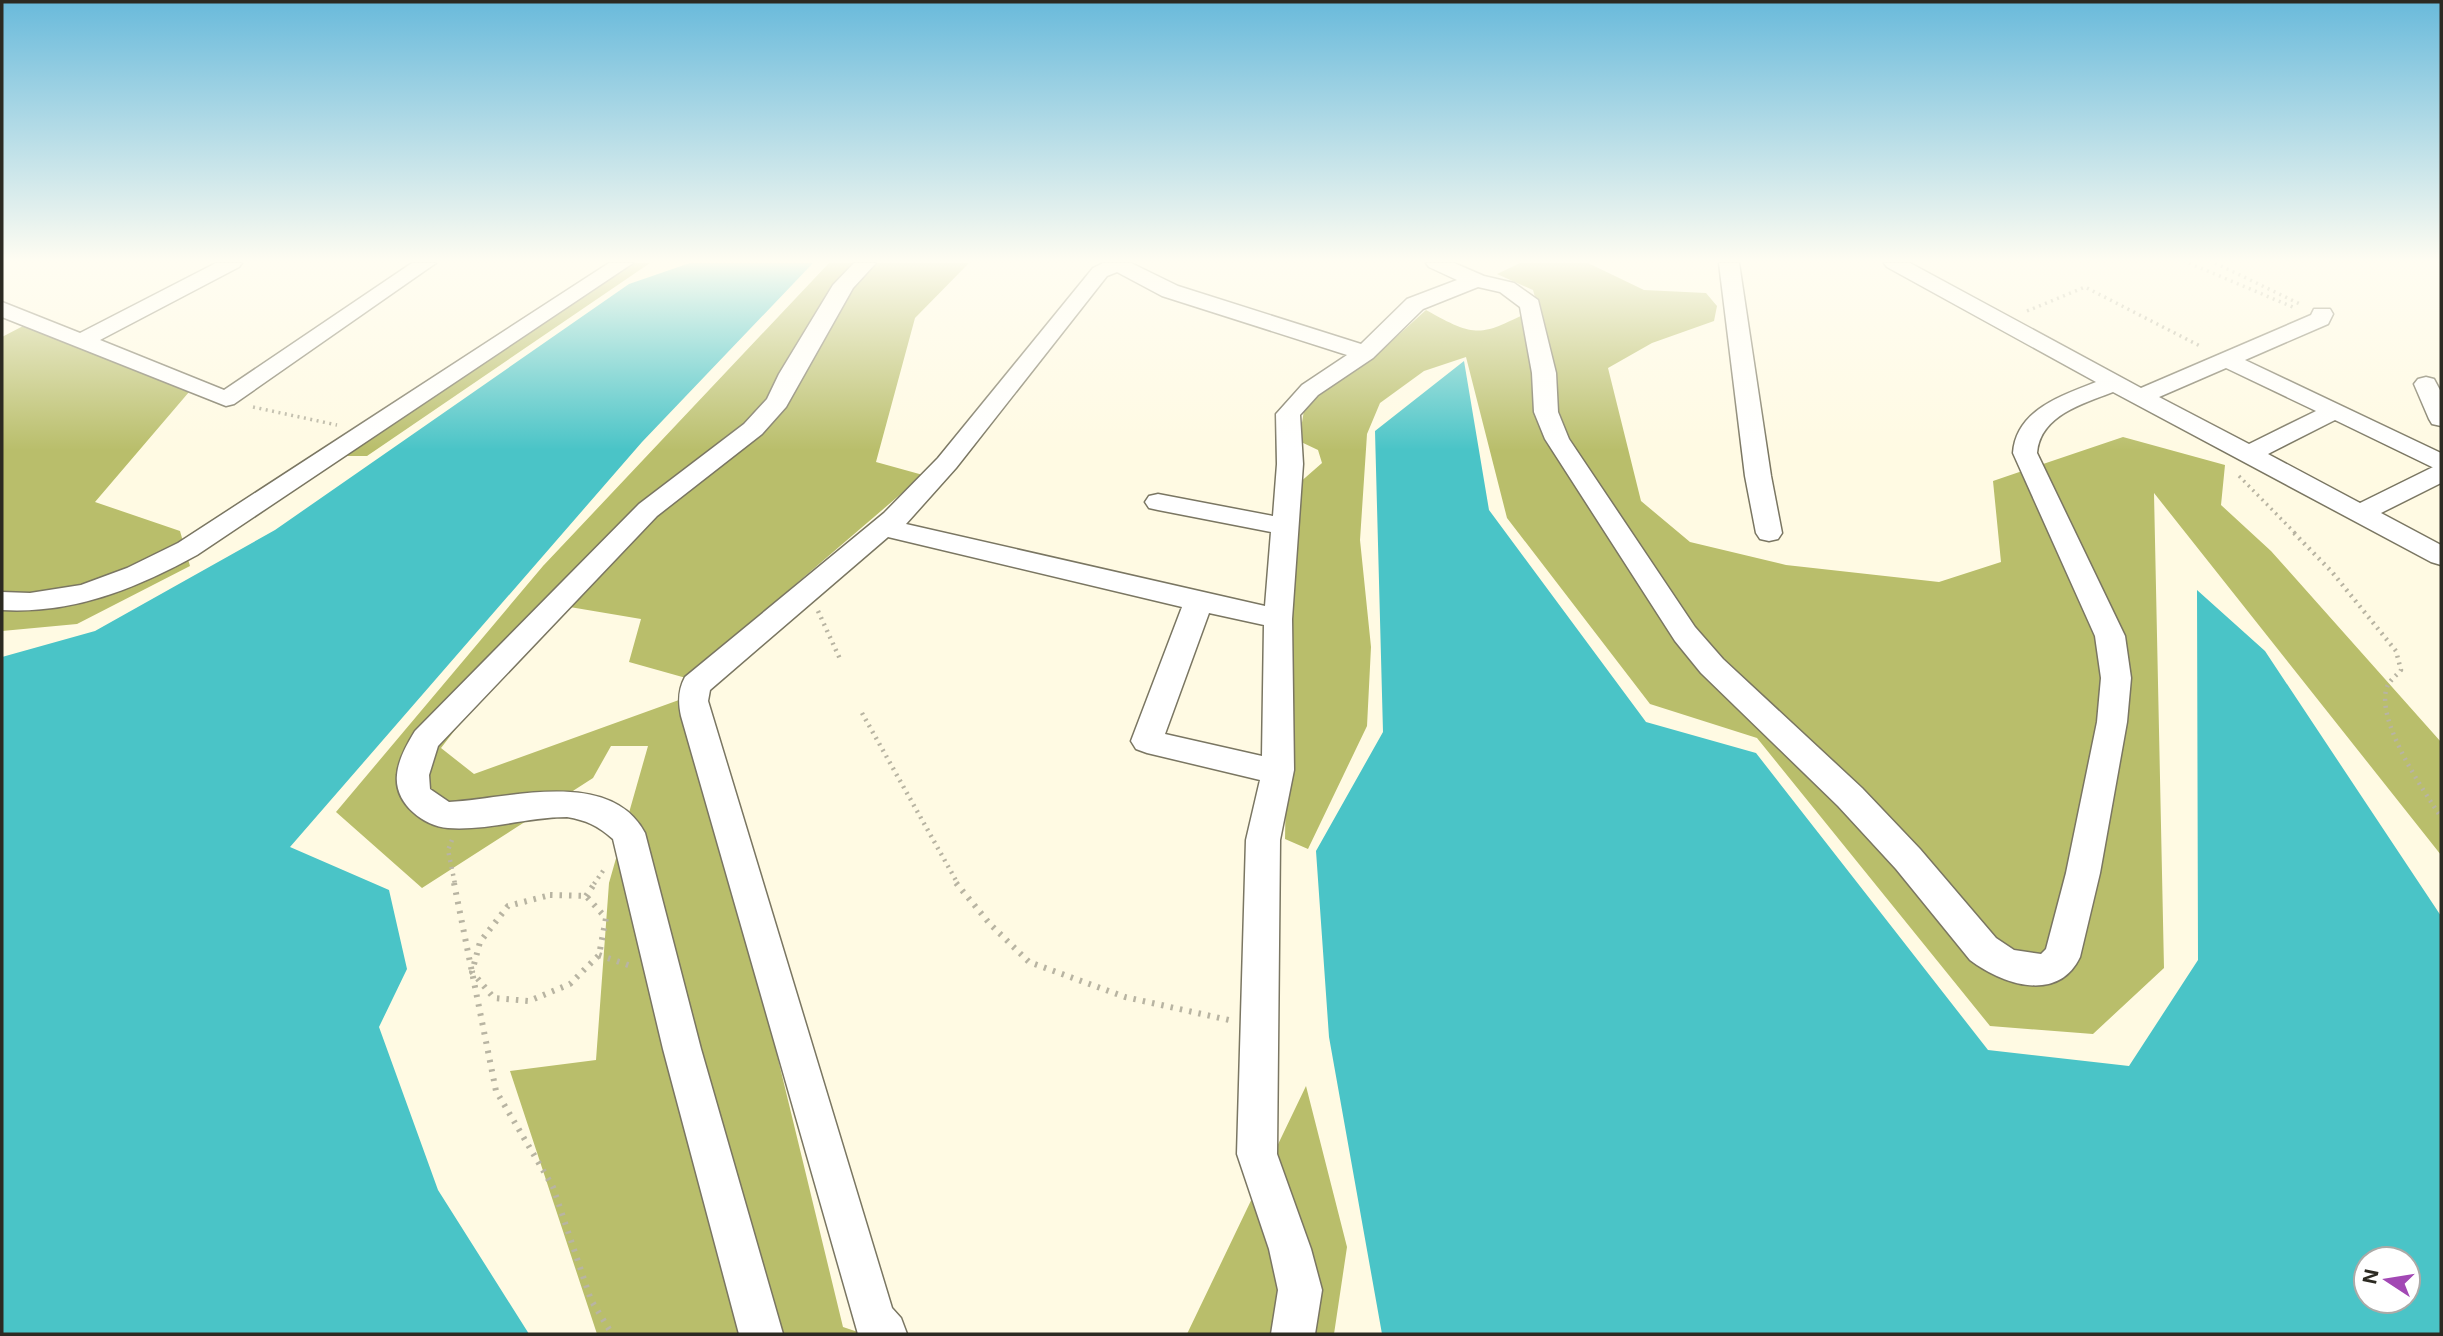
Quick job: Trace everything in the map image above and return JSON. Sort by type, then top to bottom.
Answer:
[{"type":"street","points":[[42,325],[226,399],[334,325]]},
{"type":"street","points":[[80,341],[111,325]]},
{"type":"street","points":[[2,601],[30,604],[133,577],[212,535],[369,432],[516,325]]},
{"type":"street","points":[[761,1334],[682,1049],[628,833],[617,820],[602,810],[575,803],[447,815],[430,810],[418,797],[413,789],[412,777],[415,760],[426,739],[638,520],[753,429],[778,402],[821,325]]},
{"type":"street","points":[[885,1334],[874,1320],[693,701],[696,685],[703,678],[892,519],[947,463],[1056,325]]},
{"type":"street","points":[[1278,325],[1365,353]]},
{"type":"street","points":[[1293,1334],[1300,1290],[1290,1249],[1257,1154],[1263,840],[1278,770],[1278,619],[1283,526],[1290,464],[1288,414],[1310,390],[1365,353],[1393,325]]},
{"type":"street","points":[[1534,325],[1544,373],[1546,412],[1557,439],[1685,634],[1744,699],[1850,797],[1908,859],[1983,949],[1998,961],[2017,968],[2048,970],[2062,957],[2083,873],[2112,722],[2116,678],[2110,636],[2025,453],[2024,441],[2035,421],[2115,383]]},
{"type":"street","points":[[1737,325],[1758,477],[1769,533]]},
{"type":"street","points":[[2006,325],[2441,556]]},
{"type":"street","points":[[2140,397],[2300,325]]},
{"type":"street","points":[[2225,359],[2441,462]]},
{"type":"street","points":[[2427,384],[2441,419]]},
{"type":"street","points":[[2247,454],[2333,412]]},
{"type":"street","points":[[2360,513],[2441,473]]},
{"type":"street","points":[[1158,502],[1283,526]]},
{"type":"street","points":[[892,519],[892,527],[901,533],[1198,603],[1278,619]]},
{"type":"street","points":[[1198,603],[1147,741],[1241,765],[1278,770]]},
{"type":"path","points":[[2160,325],[2225,359]]},
{"type":"path","points":[[226,399],[369,432]]},
{"type":"path","points":[[2221,440],[2215,452],[2332,572],[2396,651],[2401,670],[2386,688],[2386,706],[2407,765],[2441,817]]},
{"type":"path","points":[[800,594],[814,603],[840,659]]},
{"type":"path","points":[[862,713],[955,881],[990,924],[1029,962],[1125,997],[1258,1027]]},
{"type":"path","points":[[448,850],[496,1091],[553,1187],[591,1300],[612,1334]]},
{"type":"path","points":[[550,895],[586,896],[606,918],[598,955],[570,984],[529,1001],[494,998],[472,972],[480,942],[508,906],[550,895]]},
{"type":"green space","points":[[26,325],[189,392],[95,502],[180,531],[190,566],[77,624],[2,631],[2,337]]},
{"type":"green space","points":[[537,325],[559,325],[367,456],[344,456]]},
{"type":"green space","points":[[770,325],[913,325],[876,462],[923,475],[686,678],[629,662],[641,619],[552,604],[441,748],[474,774],[690,696],[843,1327],[864,1334],[597,1334],[510,1071],[596,1060],[609,883],[648,746],[611,746],[593,778],[422,888],[336,812],[543,566]]},
{"type":"green space","points":[[1409,325],[1456,325],[1472,330],[1499,325],[1702,325],[1652,343],[1608,368],[1641,501],[1690,542],[1786,565],[1939,582],[2001,562],[1993,481],[2123,437],[2225,465],[2221,505],[2271,551],[2441,742],[2441,855],[2154,493],[2164,968],[2093,1034],[1990,1026],[1757,738],[1650,704],[1507,518],[1466,357],[1424,371],[1380,403],[1367,434],[1360,540],[1371,647],[1367,726],[1308,849],[1285,839],[1289,618],[1298,484],[1322,463],[1318,450],[1299,441],[1305,404],[1373,358]]},
{"type":"green space","points":[[1306,1086],[1347,1247],[1334,1334],[1187,1334]]},
{"type":"water","points":[[570,325],[753,325],[642,442],[290,847],[389,890],[407,969],[379,1027],[438,1190],[529,1334],[2,1334],[2,657],[95,631],[275,530]]},
{"type":"water","points":[[1464,361],[1489,510],[1646,722],[1756,753],[1988,1050],[2129,1066],[2198,960],[2197,590],[2265,651],[2441,916],[2441,1334],[1382,1334],[1329,1037],[1316,851],[1383,732],[1375,431]]}]
